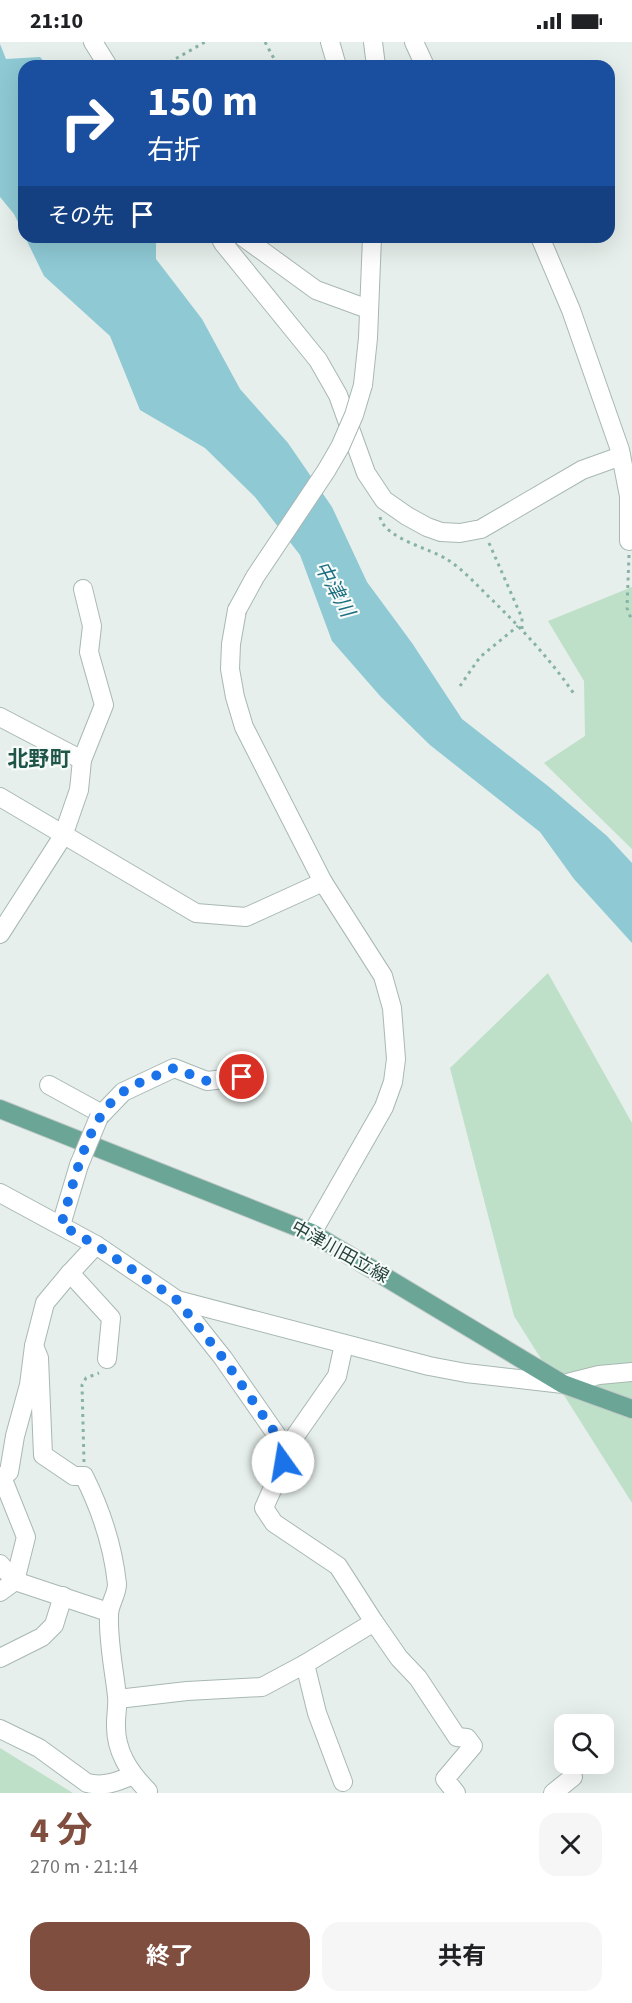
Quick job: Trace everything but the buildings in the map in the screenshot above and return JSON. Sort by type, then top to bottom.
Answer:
[{"type":"main road","name":"中津川田立線","points":[[0,1109],[312,1233],[563,1384],[632,1409]]},
{"type":"street","points":[[93,42],[104,60]]},
{"type":"street","points":[[330,42],[335,60]]},
{"type":"street","points":[[373,42],[375,60]]},
{"type":"street","points":[[414,42],[422,60]]},
{"type":"street","points":[[223,243],[318,360],[338,394],[366,473],[387,502],[407,516],[441,532],[460,533],[484,526],[582,470],[621,456]]},
{"type":"street","points":[[251,243],[316,290],[368,309]]},
{"type":"street","points":[[312,1233],[384,1107],[393,1082],[396,1059],[392,1008],[383,976],[323,882],[244,727],[230,669],[231,644],[237,610],[255,577],[326,471],[354,416],[363,385],[374,243]]},
{"type":"street","points":[[543,243],[571,310],[621,456],[629,496],[629,541]]},
{"type":"street","points":[[0,934],[63,836],[79,790],[82,760],[104,705],[89,652],[92,626],[84,589]]},
{"type":"street","points":[[0,717],[82,760]]},
{"type":"street","points":[[0,797],[196,913],[246,917],[323,882]]},
{"type":"street","points":[[61,1225],[80,1165],[100,1115],[123,1092],[174,1068],[207,1081],[242,1077]]},
{"type":"street","points":[[49,1085],[100,1115]]},
{"type":"street","points":[[0,1193],[96,1245],[177,1300],[223,1358],[280,1440],[284,1452],[283,1462],[264,1508],[274,1522],[338,1566],[374,1623],[399,1658],[418,1678],[457,1737],[466,1738],[473,1746],[446,1779],[456,1793]]},
{"type":"street","points":[[0,1592],[15,1581],[26,1537],[2,1477],[9,1472],[15,1436],[29,1385],[34,1346],[45,1304],[96,1245]]},
{"type":"street","points":[[70,1273],[111,1318],[107,1359]]},
{"type":"street","points":[[177,1300],[429,1366],[466,1373],[563,1384],[598,1375],[632,1372]]},
{"type":"street","points":[[284,1452],[337,1376],[344,1344]]},
{"type":"street","points":[[34,1346],[39,1358],[43,1455],[74,1476],[84,1476],[112,1548],[117,1588],[108,1612],[118,1700],[117,1742],[124,1761],[148,1791]]},
{"type":"street","points":[[0,1564],[15,1581],[108,1612]]},
{"type":"street","points":[[0,1658],[42,1637],[54,1625],[63,1596]]},
{"type":"street","points":[[118,1700],[187,1691],[262,1687],[374,1623]]},
{"type":"street","points":[[305,1664],[317,1713],[343,1782]]},
{"type":"street","points":[[0,1729],[39,1748],[87,1783],[96,1785],[114,1783],[133,1775]]},
{"type":"street","points":[[553,1793],[573,1777]]},
{"type":"path","points":[[174,60],[206,42]]},
{"type":"path","points":[[265,42],[275,60]]},
{"type":"path","points":[[387,502],[379,515],[384,528],[448,560],[522,630],[544,654],[574,694]]},
{"type":"path","points":[[484,526],[522,618],[522,630]]},
{"type":"path","points":[[629,541],[627,608],[632,621]]},
{"type":"path","points":[[460,686],[480,657],[518,626]]},
{"type":"path","points":[[84,1476],[82,1385],[86,1378],[100,1372],[107,1359]]},
{"type":"green space","points":[[632,587],[632,849],[544,763],[585,736],[584,681],[548,621]]},
{"type":"green space","points":[[548,973],[632,1123],[632,1503],[514,1316],[450,1068]]},
{"type":"green space","points":[[0,1748],[73,1793],[0,1793]]},
{"type":"water","points":[[0,44],[6,59],[40,57],[43,60],[18,60],[18,222],[0,197]]},
{"type":"water","name":"中津川","points":[[28,243],[156,243],[156,259],[202,319],[240,389],[288,443],[332,507],[367,582],[412,643],[462,719],[548,786],[607,836],[632,863],[632,943],[574,879],[540,832],[430,745],[381,697],[332,641],[300,555],[255,497],[205,448],[140,410],[110,336],[44,276]]},
{"type":"district","name":"北野町","points":[[39,759]]},
{"type":"route","points":[[242,1077],[207,1081],[174,1068],[123,1092],[99,1117],[80,1165],[61,1225],[96,1245],[177,1300],[223,1358],[280,1440],[284,1452],[283,1462]]}]
